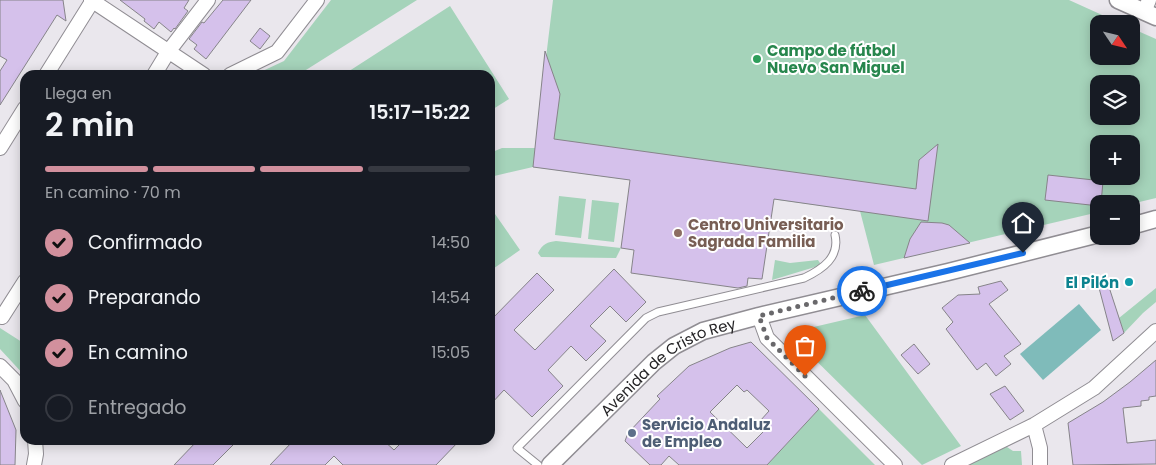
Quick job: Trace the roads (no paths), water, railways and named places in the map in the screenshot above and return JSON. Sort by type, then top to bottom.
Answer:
[{"type":"street","points":[[49,70],[92,0],[196,70]]},
{"type":"street","points":[[157,70],[168,52],[208,0]]},
{"type":"street","points":[[240,70],[277,52],[317,0]]},
{"type":"street","points":[[1118,0],[1150,10]]},
{"type":"street","points":[[0,148],[20,116]]},
{"type":"street","points":[[1140,223],[1156,219]]},
{"type":"street","name":"Avenida de Cristo Rey","points":[[550,465],[642,373],[668,351],[703,332],[759,316],[1090,236]]},
{"type":"street","points":[[1,317],[20,288]]},
{"type":"street","points":[[759,316],[767,338],[895,465]]},
{"type":"street","points":[[952,465],[1034,425],[1094,388],[1156,331]]},
{"type":"street","points":[[0,366],[14,380],[20,391]]},
{"type":"street","points":[[1034,425],[1040,448],[1040,465]]},
{"type":"street","points":[[34,465],[35,445]]},
{"type":"lane","points":[[538,465],[517,448],[646,318],[658,312],[804,278],[816,272],[831,258],[838,244],[835,235]]},
{"type":"water","points":[[1079,304],[1101,330],[1043,380],[1020,354]]},
{"type":"place","name":"Campo de fútbol Nuevo San Miguel","points":[[757,59]]},
{"type":"place","name":"Centro Universitario Sagrada Familia","points":[[678,233]]},
{"type":"place","name":"El Pilón","points":[[1129,282]]},
{"type":"place","name":"Servicio Andaluz de Empleo","points":[[632,433]]}]
